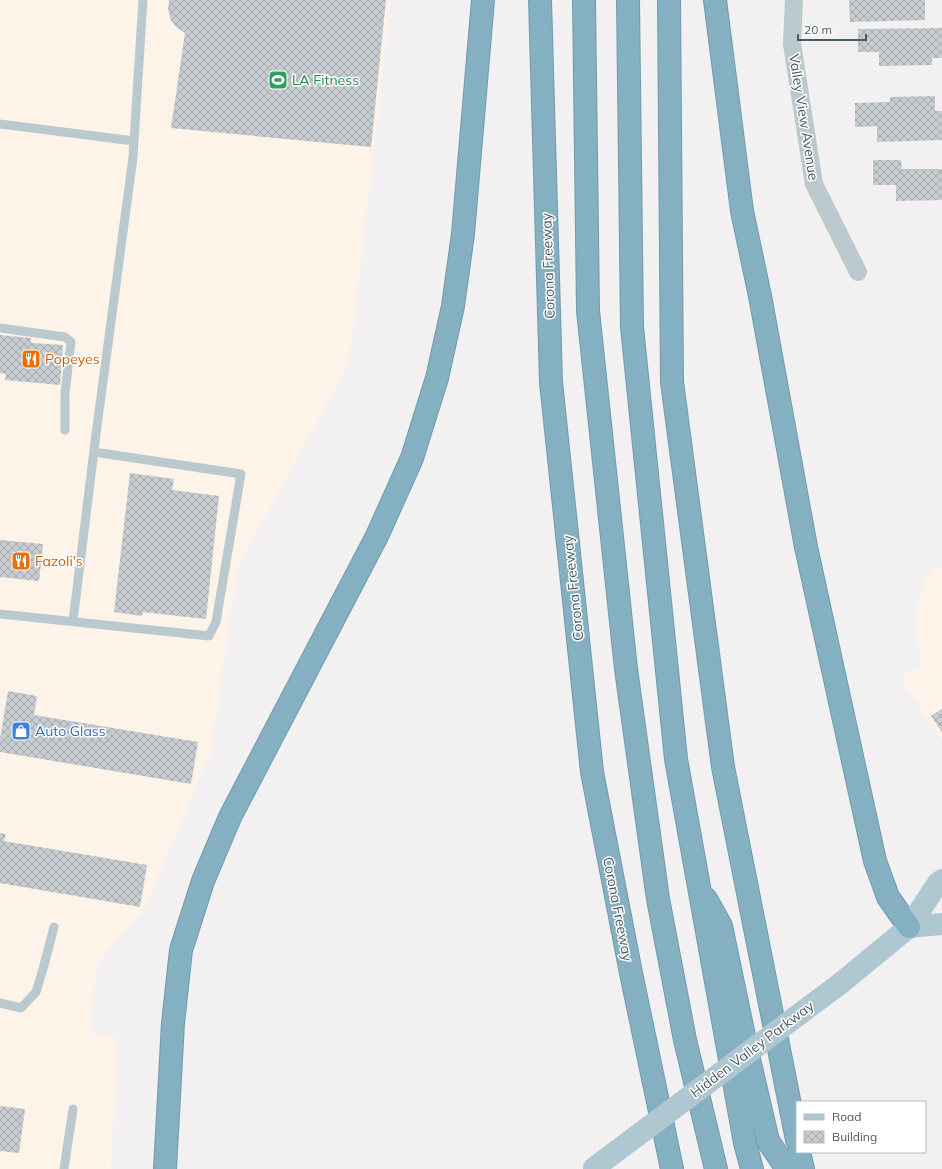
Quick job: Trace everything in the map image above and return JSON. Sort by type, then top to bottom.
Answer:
[{"type":"highway","points":[[165,1169],[173,1023],[181,950],[203,881],[230,816],[377,536],[412,458],[436,378],[452,306],[463,234],[483,0]]},
{"type":"highway","name":"Corona Freeway","points":[[540,0],[551,382],[592,772],[631,973],[672,1169]]},
{"type":"highway","points":[[584,0],[588,311],[625,661],[658,899],[685,1040],[716,1169]]},
{"type":"highway","points":[[628,0],[632,327],[676,759],[745,1144],[752,1169]]},
{"type":"highway","points":[[669,0],[672,382],[723,767],[796,1135]]},
{"type":"highway","points":[[715,0],[742,212],[761,304],[806,547],[875,861],[888,897],[910,926]]},
{"type":"highway","points":[[697,882],[721,926],[768,1141],[787,1169]]},
{"type":"highway","points":[[799,1153],[803,1169]]},
{"type":"main road","name":"Hidden Valley Parkway","points":[[593,1168],[841,983],[910,926],[938,883],[942,880]]},
{"type":"main road","points":[[910,926],[942,924]]},
{"type":"street","name":"Valley View Avenue","points":[[794,0],[792,44],[814,184],[858,272]]},
{"type":"lane","points":[[73,621],[133,157],[143,0]]},
{"type":"lane","points":[[0,124],[134,141]]},
{"type":"lane","points":[[0,328],[65,337],[71,342],[65,393],[65,430]]},
{"type":"lane","points":[[0,614],[209,636],[216,622],[241,474],[94,452]]},
{"type":"lane","points":[[0,1003],[21,1008],[36,992],[54,926]]},
{"type":"lane","points":[[64,1169],[73,1108]]},
{"type":"shaded area","points":[[0,0],[390,0],[349,363],[237,569],[211,752],[145,908],[97,964],[90,1032],[117,1039],[111,1169],[0,1169]]},
{"type":"shaded area","points":[[937,567],[942,568],[942,741],[900,678],[921,666],[916,619],[925,579]]},
{"type":"building","name":"LA Fitness","points":[[169,0],[386,0],[371,147],[171,128],[185,33],[176,27],[171,20],[168,9]]},
{"type":"building","points":[[849,0],[925,0],[925,20],[850,22]]},
{"type":"building","points":[[942,28],[942,58],[932,58],[932,65],[879,66],[879,52],[858,52],[858,29]]},
{"type":"building","points":[[935,96],[935,111],[942,111],[942,140],[877,142],[877,126],[855,127],[855,103],[890,102],[890,97]]},
{"type":"building","points":[[873,160],[901,160],[902,169],[942,169],[942,200],[896,201],[896,185],[873,185]]},
{"type":"building","name":"Popeyes","points":[[0,335],[31,338],[31,343],[63,345],[60,385],[5,380],[6,374],[0,373]]},
{"type":"building","points":[[130,473],[174,479],[172,490],[219,496],[206,619],[143,612],[142,616],[114,612]]},
{"type":"building","name":"Fazoli's","points":[[0,540],[43,544],[39,581],[0,577]]},
{"type":"building","points":[[8,691],[37,696],[34,715],[198,742],[191,784],[0,752],[0,739]]},
{"type":"building","points":[[942,709],[942,732],[931,716]]},
{"type":"building","points":[[0,833],[6,834],[4,841],[147,865],[140,907],[0,883]]},
{"type":"building","points":[[0,1106],[25,1109],[19,1153],[0,1151]]},
{"type":"place","name":"LA Fitness","points":[[278,80]]},
{"type":"place","name":"Popeyes","points":[[31,359]]},
{"type":"place","name":"Fazoli's","points":[[21,561]]},
{"type":"place","name":"Auto Glass","points":[[21,731]]}]
